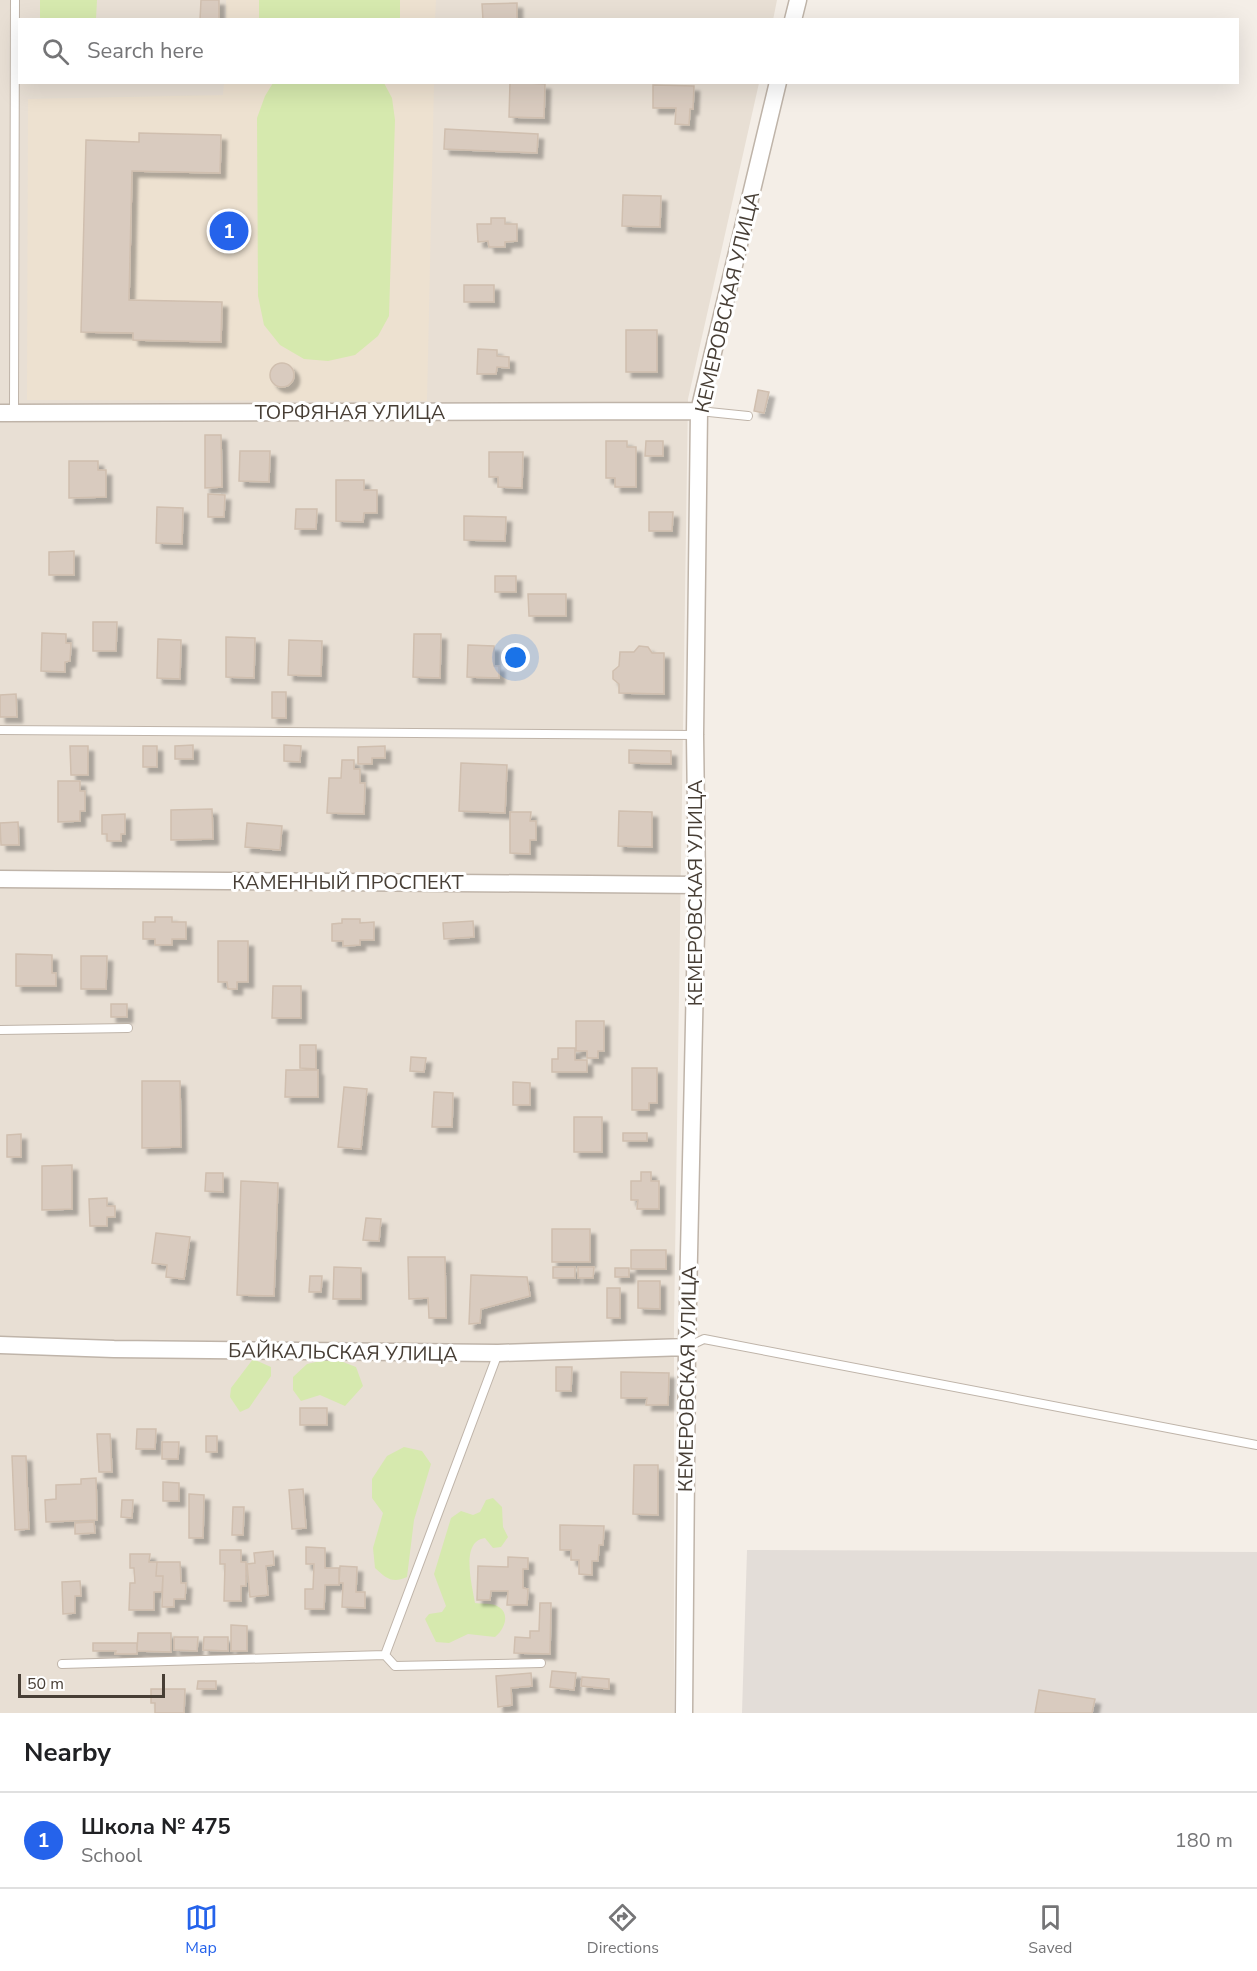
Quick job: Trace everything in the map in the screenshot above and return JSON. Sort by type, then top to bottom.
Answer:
[{"type":"street","points":[[794,18],[798,0]]},
{"type":"street","name":"КЕМЕРОВСКАЯ УЛИЦА","points":[[684,1713],[687,1347],[697,885],[695,735],[699,411],[778,84]]},
{"type":"street","name":"ТОРФЯНАЯ УЛИЦА","points":[[7,413],[699,411]]},
{"type":"street","name":"КАМЕННЫЙ ПРОСПЕКТ","points":[[0,879],[697,885]]},
{"type":"street","name":"БАЙКАЛЬСКАЯ УЛИЦА","points":[[0,1345],[114,1349],[498,1353],[687,1347]]},
{"type":"lane","points":[[7,413],[15,0]]},
{"type":"lane","points":[[699,411],[748,416]]},
{"type":"lane","points":[[0,730],[695,735]]},
{"type":"lane","points":[[0,1030],[128,1028]]},
{"type":"lane","points":[[687,1347],[704,1339],[1257,1445]]},
{"type":"lane","points":[[385,1655],[498,1353]]},
{"type":"lane","points":[[62,1664],[385,1655],[395,1666],[541,1663]]},
{"type":"shaded area","points":[[0,0],[777,0],[773,18],[18,18],[18,84],[759,84],[688,399],[674,1326],[674,1713],[0,1713]]},
{"type":"shaded area","points":[[226,0],[436,0],[435,18],[226,18]]},
{"type":"shaded area","points":[[224,84],[434,84],[427,401],[27,400],[28,99],[223,95]]},
{"type":"shaded area","points":[[747,1550],[1257,1552],[1257,1713],[742,1713]]},
{"type":"green space","points":[[40,0],[97,0],[96,18],[40,18]]},
{"type":"green space","points":[[259,0],[400,0],[400,18],[259,18]]},
{"type":"green space","points":[[272,84],[385,84],[392,98],[395,120],[389,316],[378,336],[355,355],[328,361],[304,359],[280,345],[264,325],[258,296],[257,118]]},
{"type":"green space","points":[[333,1358],[356,1367],[363,1386],[345,1406],[320,1395],[301,1401],[293,1390],[293,1377],[307,1364]]},
{"type":"green space","points":[[253,1359],[271,1367],[271,1376],[249,1408],[240,1412],[230,1397],[231,1388]]},
{"type":"green space","points":[[404,1447],[422,1451],[431,1464],[414,1520],[407,1577],[393,1580],[375,1568],[373,1548],[383,1513],[372,1498],[372,1479],[387,1456]]},
{"type":"green space","points":[[493,1498],[502,1507],[503,1527],[508,1537],[501,1547],[493,1548],[485,1538],[477,1541],[472,1547],[469,1565],[475,1603],[493,1604],[500,1608],[505,1615],[504,1625],[495,1637],[468,1634],[449,1643],[436,1642],[425,1619],[429,1614],[442,1612],[446,1606],[434,1574],[451,1518],[461,1511],[473,1515],[480,1512],[486,1500]]},
{"type":"building","points":[[201,0],[219,0],[219,18],[200,18]]},
{"type":"building","points":[[517,3],[517,18],[483,18],[482,4]]},
{"type":"building","points":[[510,84],[545,84],[544,118],[509,117]]},
{"type":"building","points":[[653,85],[694,86],[693,109],[690,109],[689,125],[675,124],[676,108],[653,108]]},
{"type":"building","points":[[445,129],[538,134],[537,153],[444,149]]},
{"type":"building","points":[[139,133],[221,135],[220,173],[132,171],[129,300],[222,302],[221,342],[133,340],[133,333],[81,332],[86,140],[139,142]]},
{"type":"building","points":[[623,195],[661,196],[660,227],[622,226]]},
{"type":"building","points":[[491,218],[505,218],[505,224],[517,224],[517,241],[505,242],[505,247],[489,247],[488,241],[478,242],[477,224],[491,224]]},
{"type":"building","points":[[464,285],[494,285],[494,302],[464,302]]},
{"type":"building","points":[[626,330],[657,330],[657,372],[626,372]]},
{"type":"building","points":[[478,349],[497,350],[497,356],[509,357],[509,368],[497,367],[496,374],[477,374]]},
{"type":"building","points":[[282,363],[291,366],[294,375],[291,384],[282,387],[273,384],[270,375],[273,366]]},
{"type":"building","points":[[758,390],[769,392],[764,413],[754,411]]},
{"type":"building","points":[[205,435],[221,435],[222,487],[205,488]]},
{"type":"building","points":[[606,441],[627,441],[627,447],[636,447],[636,487],[615,487],[615,478],[606,478]]},
{"type":"building","points":[[646,441],[663,441],[663,456],[645,456]]},
{"type":"building","points":[[240,451],[270,451],[269,482],[239,481]]},
{"type":"building","points":[[489,452],[523,452],[522,488],[498,487],[498,477],[489,477]]},
{"type":"building","points":[[69,461],[98,461],[98,470],[106,470],[106,497],[69,498]]},
{"type":"building","points":[[336,480],[364,480],[364,490],[377,490],[377,513],[364,513],[363,522],[336,521]]},
{"type":"building","points":[[208,494],[225,495],[224,517],[208,517]]},
{"type":"building","points":[[157,507],[183,508],[182,544],[156,543]]},
{"type":"building","points":[[296,509],[317,509],[316,529],[295,529]]},
{"type":"building","points":[[649,512],[673,512],[672,531],[649,531]]},
{"type":"building","points":[[464,516],[506,517],[505,541],[464,540]]},
{"type":"building","points":[[74,551],[74,575],[49,575],[49,552]]},
{"type":"building","points":[[495,576],[516,576],[516,592],[495,592]]},
{"type":"building","points":[[528,594],[566,594],[566,616],[529,616]]},
{"type":"building","points":[[93,622],[117,622],[116,651],[93,651]]},
{"type":"building","points":[[42,633],[66,634],[66,643],[71,643],[70,661],[65,662],[65,672],[41,671]]},
{"type":"building","points":[[414,634],[441,634],[440,678],[413,677]]},
{"type":"building","points":[[226,637],[255,638],[254,678],[226,677]]},
{"type":"building","points":[[158,639],[181,640],[180,679],[157,678]]},
{"type":"building","points":[[289,640],[322,641],[321,676],[288,675]]},
{"type":"building","points":[[468,645],[494,646],[494,666],[499,666],[499,678],[467,677]]},
{"type":"building","points":[[639,646],[648,647],[652,653],[664,653],[664,694],[619,693],[619,684],[613,679],[613,671],[619,666],[620,652],[634,652]]},
{"type":"building","points":[[272,692],[286,692],[286,718],[272,718]]},
{"type":"building","points":[[16,694],[17,717],[0,717],[0,695]]},
{"type":"building","points":[[193,745],[193,759],[175,759],[175,746]]},
{"type":"building","points":[[284,745],[301,746],[300,762],[284,761]]},
{"type":"building","points":[[70,746],[88,746],[88,775],[71,775]]},
{"type":"building","points":[[143,746],[157,746],[157,767],[143,767]]},
{"type":"building","points":[[385,746],[385,758],[372,758],[372,764],[358,764],[358,747]]},
{"type":"building","points":[[629,750],[671,751],[671,764],[629,763]]},
{"type":"building","points":[[342,760],[354,760],[354,769],[360,769],[360,783],[365,783],[364,814],[327,813],[329,778],[341,778]]},
{"type":"building","points":[[461,763],[507,765],[505,813],[459,811]]},
{"type":"building","points":[[58,781],[80,781],[80,791],[85,791],[85,811],[80,811],[80,821],[58,822]]},
{"type":"building","points":[[212,809],[213,839],[171,840],[171,810]]},
{"type":"building","points":[[619,811],[652,812],[652,847],[618,846]]},
{"type":"building","points":[[510,812],[531,812],[530,821],[536,821],[536,840],[530,840],[530,854],[510,853]]},
{"type":"building","points":[[125,814],[125,834],[121,834],[121,841],[107,841],[107,834],[102,834],[102,815]]},
{"type":"building","points":[[18,822],[19,845],[1,845],[0,823]]},
{"type":"building","points":[[247,823],[282,826],[280,850],[245,847]]},
{"type":"building","points":[[155,917],[172,917],[172,922],[186,922],[186,939],[172,939],[172,945],[155,945],[155,939],[143,939],[143,922],[155,922]]},
{"type":"building","points":[[342,919],[360,919],[360,923],[374,922],[374,940],[360,940],[360,945],[343,946],[343,941],[332,941],[332,924],[342,923]]},
{"type":"building","points":[[473,921],[474,937],[444,939],[443,923]]},
{"type":"building","points":[[218,941],[248,941],[248,982],[237,982],[237,989],[228,989],[227,982],[218,982]]},
{"type":"building","points":[[16,954],[52,955],[52,973],[56,973],[56,986],[16,986]]},
{"type":"building","points":[[81,956],[107,956],[106,989],[81,989]]},
{"type":"building","points":[[273,986],[301,986],[301,1018],[272,1018]]},
{"type":"building","points":[[111,1004],[127,1004],[127,1017],[111,1017]]},
{"type":"building","points":[[576,1021],[604,1021],[604,1051],[598,1051],[598,1058],[587,1058],[587,1051],[576,1051]]},
{"type":"building","points":[[300,1045],[316,1045],[316,1069],[300,1068]]},
{"type":"building","points":[[558,1048],[575,1048],[575,1060],[587,1060],[587,1072],[552,1072],[552,1059],[558,1059]]},
{"type":"building","points":[[411,1057],[426,1058],[424,1072],[410,1071]]},
{"type":"building","points":[[632,1068],[657,1068],[657,1103],[649,1103],[649,1110],[632,1110]]},
{"type":"building","points":[[286,1070],[318,1070],[318,1097],[285,1097]]},
{"type":"building","points":[[142,1081],[180,1081],[181,1147],[142,1148]]},
{"type":"building","points":[[513,1082],[530,1083],[530,1105],[513,1105]]},
{"type":"building","points":[[344,1087],[367,1089],[361,1149],[338,1147]]},
{"type":"building","points":[[434,1092],[453,1093],[452,1127],[432,1127]]},
{"type":"building","points":[[574,1117],[602,1117],[602,1152],[574,1152]]},
{"type":"building","points":[[623,1133],[647,1133],[647,1141],[623,1141]]},
{"type":"building","points":[[21,1134],[21,1157],[7,1157],[7,1135]]},
{"type":"building","points":[[72,1165],[72,1209],[42,1210],[42,1166]]},
{"type":"building","points":[[641,1172],[651,1172],[651,1181],[659,1181],[659,1209],[637,1209],[638,1200],[631,1200],[631,1181],[641,1181]]},
{"type":"building","points":[[206,1173],[223,1173],[223,1192],[205,1191]]},
{"type":"building","points":[[241,1181],[278,1183],[274,1296],[237,1295]]},
{"type":"building","points":[[107,1198],[107,1206],[115,1206],[115,1217],[107,1217],[107,1226],[90,1226],[89,1199]]},
{"type":"building","points":[[366,1218],[381,1219],[379,1241],[363,1240]]},
{"type":"building","points":[[552,1229],[590,1229],[590,1262],[552,1262]]},
{"type":"building","points":[[156,1233],[190,1237],[184,1279],[166,1277],[167,1265],[152,1263]]},
{"type":"building","points":[[631,1250],[666,1250],[666,1269],[631,1269]]},
{"type":"building","points":[[408,1257],[445,1257],[446,1318],[429,1318],[428,1298],[409,1299]]},
{"type":"building","points":[[334,1267],[361,1268],[361,1299],[333,1299]]},
{"type":"building","points":[[553,1267],[575,1267],[575,1278],[553,1278]]},
{"type":"building","points":[[578,1267],[594,1267],[593,1278],[578,1278]]},
{"type":"building","points":[[615,1268],[629,1268],[629,1277],[615,1277]]},
{"type":"building","points":[[471,1275],[527,1277],[530,1296],[481,1309],[480,1323],[469,1324]]},
{"type":"building","points":[[310,1276],[322,1276],[321,1292],[309,1292]]},
{"type":"building","points":[[638,1281],[660,1281],[660,1309],[638,1308]]},
{"type":"building","points":[[607,1288],[620,1288],[620,1318],[607,1318]]},
{"type":"building","points":[[556,1367],[572,1367],[571,1391],[556,1391]]},
{"type":"building","points":[[621,1372],[669,1373],[668,1405],[646,1405],[647,1398],[621,1398]]},
{"type":"building","points":[[300,1408],[327,1408],[327,1425],[300,1425]]},
{"type":"building","points":[[137,1429],[156,1429],[155,1449],[136,1449]]},
{"type":"building","points":[[97,1434],[110,1434],[112,1472],[99,1472]]},
{"type":"building","points":[[206,1436],[217,1436],[217,1452],[206,1452]]},
{"type":"building","points":[[162,1442],[179,1442],[178,1459],[162,1459]]},
{"type":"building","points":[[12,1456],[26,1456],[29,1529],[15,1530]]},
{"type":"building","points":[[634,1465],[658,1465],[658,1515],[633,1514]]},
{"type":"building","points":[[96,1478],[97,1520],[46,1522],[45,1500],[56,1499],[56,1485],[81,1484],[81,1479]]},
{"type":"building","points":[[163,1482],[179,1483],[179,1501],[163,1501]]},
{"type":"building","points":[[303,1489],[306,1528],[292,1529],[289,1490]]},
{"type":"building","points":[[189,1494],[204,1495],[203,1538],[189,1538]]},
{"type":"building","points":[[122,1500],[133,1500],[132,1518],[121,1517]]},
{"type":"building","points":[[233,1507],[244,1507],[243,1535],[232,1535]]},
{"type":"building","points":[[94,1522],[95,1533],[75,1534],[75,1523]]},
{"type":"building","points":[[560,1525],[604,1526],[603,1545],[599,1545],[598,1561],[592,1561],[592,1575],[579,1574],[579,1560],[571,1560],[571,1550],[560,1550]]},
{"type":"building","points":[[306,1547],[325,1548],[325,1568],[339,1568],[339,1585],[325,1585],[324,1609],[305,1609],[305,1589],[313,1589],[314,1564],[306,1564]]},
{"type":"building","points":[[220,1550],[241,1550],[241,1562],[246,1562],[246,1586],[241,1586],[241,1601],[224,1601],[225,1564],[220,1564]]},
{"type":"building","points":[[273,1551],[274,1565],[266,1566],[268,1595],[250,1597],[247,1564],[255,1563],[254,1553]]},
{"type":"building","points":[[130,1554],[150,1554],[149,1562],[157,1562],[156,1576],[163,1576],[162,1592],[154,1592],[154,1610],[129,1610],[130,1583],[135,1583],[134,1568],[130,1568]]},
{"type":"building","points":[[508,1557],[528,1558],[528,1569],[523,1569],[523,1588],[528,1589],[527,1605],[507,1605],[508,1591],[491,1591],[490,1600],[477,1600],[478,1566],[508,1567]]},
{"type":"building","points":[[157,1562],[180,1562],[181,1583],[186,1583],[185,1599],[174,1599],[174,1607],[162,1607],[163,1576],[156,1576]]},
{"type":"building","points":[[340,1566],[357,1567],[356,1592],[365,1592],[365,1608],[342,1607],[343,1583],[339,1583]]},
{"type":"building","points":[[80,1581],[81,1596],[75,1596],[75,1613],[63,1614],[62,1582]]},
{"type":"building","points":[[540,1603],[551,1603],[550,1654],[514,1653],[515,1637],[530,1638],[530,1631],[539,1631]]},
{"type":"building","points":[[231,1625],[247,1626],[247,1651],[231,1651]]},
{"type":"building","points":[[138,1633],[171,1633],[171,1652],[137,1651]]},
{"type":"building","points":[[174,1637],[198,1637],[197,1651],[174,1650]]},
{"type":"building","points":[[204,1637],[228,1637],[228,1651],[203,1650]]},
{"type":"building","points":[[93,1643],[137,1643],[137,1654],[93,1651]]},
{"type":"building","points":[[552,1671],[576,1673],[574,1690],[550,1687]]},
{"type":"building","points":[[531,1673],[532,1686],[511,1688],[512,1705],[498,1707],[496,1676]]},
{"type":"building","points":[[582,1677],[609,1679],[609,1689],[581,1686]]},
{"type":"building","points":[[198,1681],[216,1681],[216,1689],[197,1689]]},
{"type":"building","points":[[151,1689],[185,1689],[184,1713],[155,1713],[155,1703],[151,1703]]},
{"type":"building","points":[[1039,1690],[1095,1699],[1092,1713],[1035,1713]]},
{"type":"place","name":"Школа № 475","points":[[229,231]]}]
